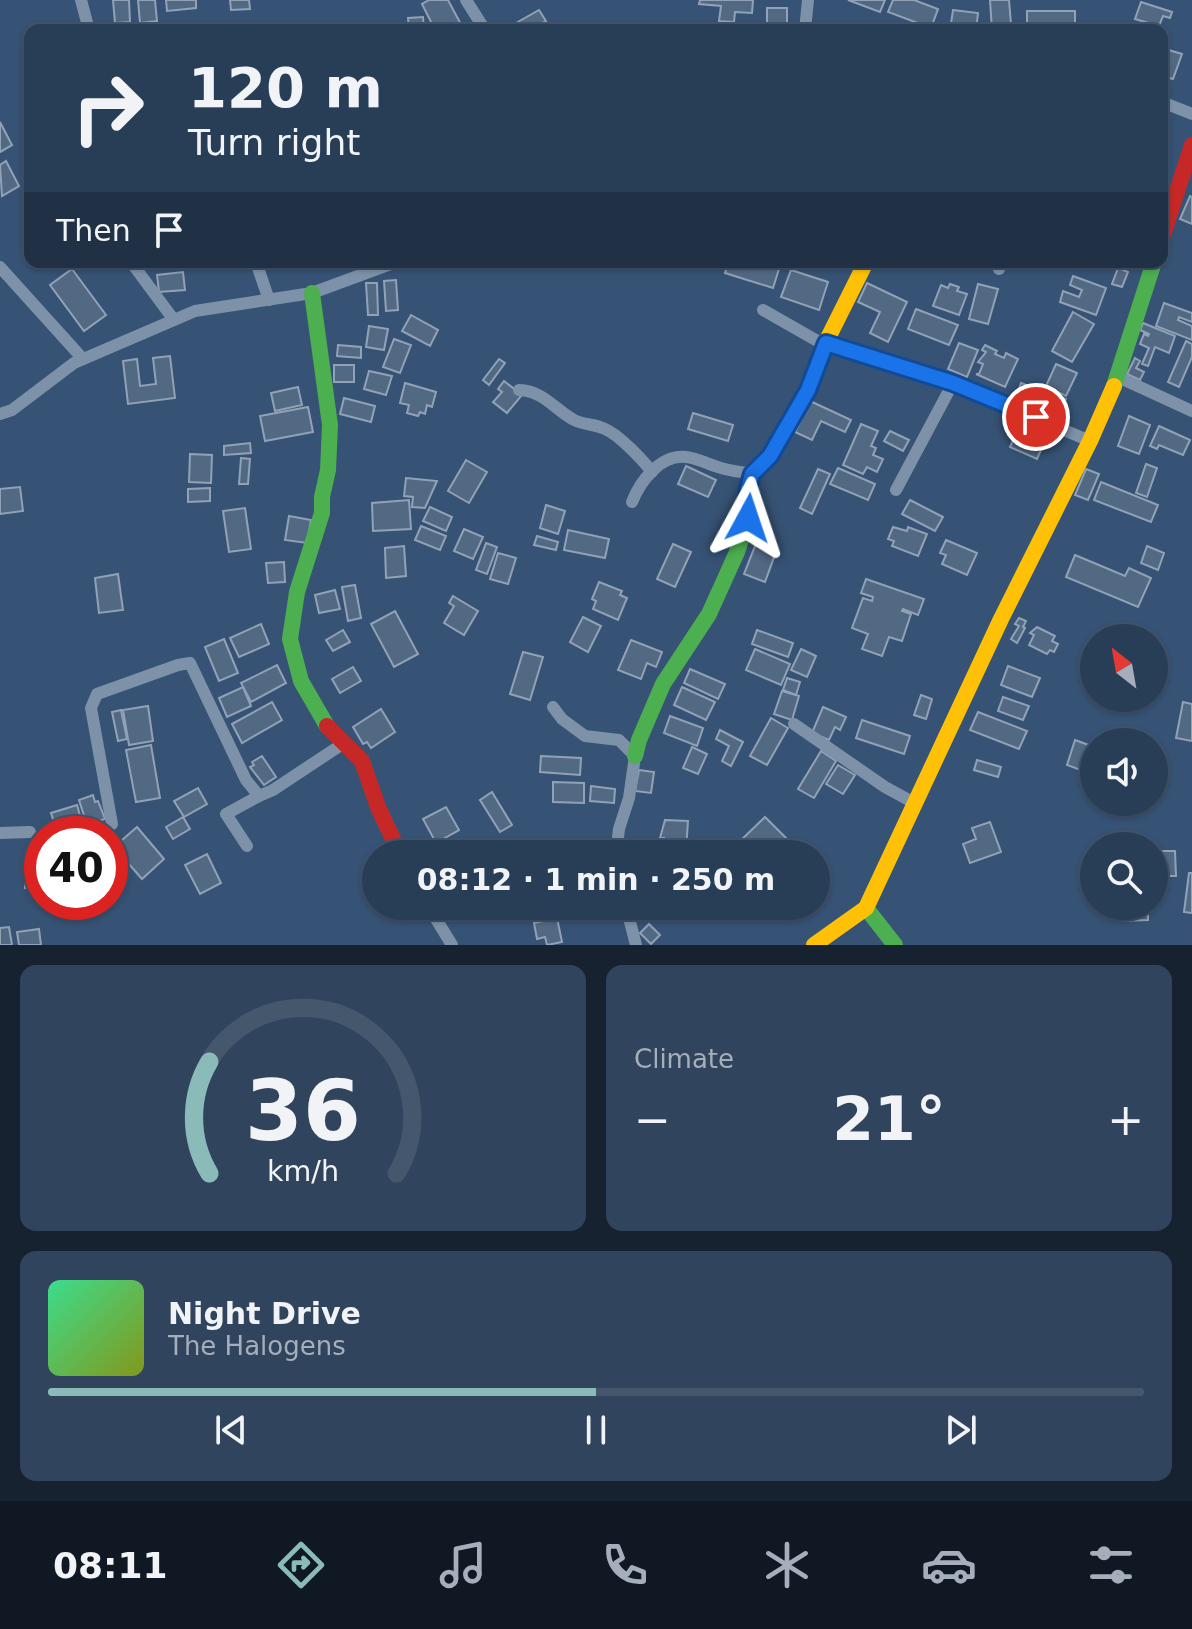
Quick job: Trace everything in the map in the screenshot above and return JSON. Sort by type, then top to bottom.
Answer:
[{"type":"street","points":[[81,0],[87,24]]},
{"type":"street","points":[[466,0],[481,24]]},
{"type":"street","points":[[806,24],[808,0]]},
{"type":"street","points":[[1168,104],[1192,114]]},
{"type":"street","points":[[1168,219],[1192,145]]},
{"type":"street","points":[[0,267],[83,359]]},
{"type":"street","points":[[135,268],[174,320]]},
{"type":"street","points":[[258,268],[269,300]]},
{"type":"street","points":[[0,414],[12,410],[74,363],[195,311],[312,293],[380,268]]},
{"type":"street","points":[[618,840],[639,740],[663,684],[709,614],[737,552],[748,518],[748,488],[752,474],[770,456],[808,390],[826,343],[863,268]]},
{"type":"street","points":[[814,945],[866,908],[1001,619],[1090,441],[1118,377],[1152,268]]},
{"type":"street","points":[[312,293],[330,425],[328,470],[322,513],[297,592],[290,639],[301,681],[331,733],[362,761],[393,840]]},
{"type":"street","points":[[763,310],[826,343],[953,383],[1090,441]]},
{"type":"street","points":[[1118,377],[1192,411]]},
{"type":"street","points":[[896,490],[953,383]]},
{"type":"street","points":[[519,390],[536,392],[578,422],[609,431],[652,472]]},
{"type":"street","points":[[632,502],[640,484],[652,472],[682,456],[722,469],[752,474]]},
{"type":"street","points":[[111,816],[91,708],[97,694],[190,663],[246,780],[259,796]]},
{"type":"street","points":[[553,707],[562,719],[585,736],[619,740],[635,756]]},
{"type":"street","points":[[794,724],[885,787],[916,804]]},
{"type":"street","points":[[247,846],[226,814],[273,790],[344,743]]},
{"type":"street","points":[[0,833],[24,832]]},
{"type":"street","points":[[866,908],[895,945]]},
{"type":"street","points":[[437,920],[452,945]]},
{"type":"street","points":[[630,920],[636,945]]},
{"type":"building","points":[[113,0],[129,0],[130,22],[115,23]]},
{"type":"building","points":[[138,0],[155,0],[157,21],[140,23]]},
{"type":"building","points":[[166,0],[196,0],[196,8],[167,11]]},
{"type":"building","points":[[230,0],[249,0],[250,9],[231,10]]},
{"type":"building","points":[[429,0],[448,0],[461,24],[432,24],[422,4]]},
{"type":"building","points":[[700,0],[753,0],[752,13],[735,12],[734,22],[719,21],[721,6],[699,4]]},
{"type":"building","points":[[848,0],[885,0],[880,12]]},
{"type":"building","points":[[893,0],[914,0],[938,9],[932,24],[920,24],[888,12]]},
{"type":"building","points":[[990,0],[1009,0],[1011,24],[992,24]]},
{"type":"building","points":[[1141,2],[1172,12],[1170,18],[1163,16],[1160,24],[1135,19]]},
{"type":"building","points":[[767,8],[787,8],[787,24],[767,24]]},
{"type":"building","points":[[539,10],[546,21],[540,24],[514,24]]},
{"type":"building","points":[[953,10],[978,13],[977,24],[951,24]]},
{"type":"building","points":[[1027,11],[1075,11],[1075,24],[1027,24]]},
{"type":"building","points":[[423,17],[424,24],[408,24],[408,18]]},
{"type":"building","points":[[1168,50],[1182,54],[1173,79],[1168,78]]},
{"type":"building","points":[[0,122],[12,145],[0,152]]},
{"type":"building","points":[[6,161],[19,186],[2,196],[0,165]]},
{"type":"building","points":[[1192,197],[1192,224],[1180,219]]},
{"type":"building","points":[[727,268],[779,269],[773,288],[725,273]]},
{"type":"building","points":[[1118,268],[1128,272],[1122,287],[1112,284]]},
{"type":"building","points":[[72,269],[106,315],[84,331],[50,285]]},
{"type":"building","points":[[791,270],[828,282],[819,310],[781,297]]},
{"type":"building","points":[[183,272],[185,290],[159,292],[157,275]]},
{"type":"building","points":[[1073,276],[1106,288],[1096,315],[1060,302],[1063,291],[1079,297],[1082,290],[1070,285]]},
{"type":"building","points":[[396,280],[398,310],[386,311],[384,281]]},
{"type":"building","points":[[366,283],[377,283],[378,315],[368,315]]},
{"type":"building","points":[[867,283],[907,302],[888,342],[870,333],[880,312],[858,302]]},
{"type":"building","points":[[950,284],[959,287],[957,291],[967,294],[959,315],[933,306],[941,285],[948,288]]},
{"type":"building","points":[[978,284],[998,289],[988,324],[969,319]]},
{"type":"building","points":[[1164,303],[1192,313],[1192,322],[1179,317],[1178,320],[1192,326],[1192,340],[1156,326]]},
{"type":"building","points":[[916,309],[958,325],[949,345],[908,329]]},
{"type":"building","points":[[1073,312],[1094,324],[1072,362],[1052,351]]},
{"type":"building","points":[[411,315],[438,330],[430,346],[402,331]]},
{"type":"building","points":[[1143,323],[1175,336],[1169,353],[1155,347],[1148,366],[1142,364],[1149,348],[1140,344],[1144,334],[1149,334],[1140,330]]},
{"type":"building","points":[[369,326],[388,329],[384,350],[366,347]]},
{"type":"building","points":[[394,339],[411,345],[400,373],[383,367]]},
{"type":"building","points":[[1186,341],[1192,344],[1192,357],[1179,387],[1168,382]]},
{"type":"building","points":[[959,343],[978,350],[967,377],[948,369]]},
{"type":"building","points":[[338,345],[361,347],[361,358],[337,356]]},
{"type":"building","points":[[985,345],[1004,358],[1006,353],[1018,359],[1005,387],[976,374],[979,374],[983,364],[978,362],[986,352],[982,350]]},
{"type":"building","points":[[170,356],[175,398],[128,404],[123,361],[137,359],[140,386],[156,384],[153,358]]},
{"type":"building","points":[[1135,358],[1140,361],[1136,368],[1144,372],[1140,380],[1127,374]]},
{"type":"building","points":[[499,359],[505,363],[489,385],[483,380]]},
{"type":"building","points":[[1056,364],[1077,373],[1066,396],[1046,386]]},
{"type":"building","points":[[334,365],[354,365],[354,382],[334,382]]},
{"type":"building","points":[[369,371],[392,376],[386,395],[364,389]]},
{"type":"building","points":[[504,381],[522,395],[507,413],[493,402],[502,392],[498,389]]},
{"type":"building","points":[[405,383],[436,392],[432,407],[427,405],[425,414],[407,413],[409,405],[400,403]]},
{"type":"building","points":[[1021,383],[1066,399],[1059,417],[1015,401]]},
{"type":"building","points":[[298,387],[302,405],[275,411],[271,393]]},
{"type":"building","points":[[344,398],[375,406],[371,422],[340,414]]},
{"type":"building","points":[[810,401],[851,420],[845,432],[821,421],[812,440],[795,432]]},
{"type":"building","points":[[308,407],[313,432],[265,441],[260,416]]},
{"type":"building","points":[[693,413],[733,425],[728,441],[688,429]]},
{"type":"building","points":[[1129,416],[1150,425],[1139,454],[1118,446]]},
{"type":"building","points":[[861,424],[878,431],[871,446],[876,448],[873,455],[883,459],[877,472],[867,467],[863,474],[843,465]]},
{"type":"building","points":[[1159,426],[1190,440],[1183,455],[1159,445],[1157,449],[1150,446]]},
{"type":"building","points":[[1018,429],[1045,441],[1037,459],[1010,447]]},
{"type":"building","points":[[890,431],[909,440],[903,451],[884,441]]},
{"type":"building","points":[[250,443],[251,453],[224,455],[224,446]]},
{"type":"building","points":[[190,454],[212,455],[211,483],[189,482]]},
{"type":"building","points":[[241,458],[250,459],[248,484],[239,484]]},
{"type":"building","points":[[466,460],[487,472],[469,503],[448,491]]},
{"type":"building","points":[[1146,464],[1157,468],[1147,497],[1136,493]]},
{"type":"building","points":[[686,466],[716,480],[708,497],[678,484]]},
{"type":"building","points":[[838,468],[875,484],[868,500],[830,484]]},
{"type":"building","points":[[818,469],[830,474],[812,514],[800,508]]},
{"type":"building","points":[[1086,469],[1099,474],[1088,500],[1075,495]]},
{"type":"building","points":[[406,478],[437,481],[425,508],[412,507],[413,497],[404,496]]},
{"type":"building","points":[[1101,482],[1158,505],[1151,522],[1094,500]]},
{"type":"building","points":[[20,487],[23,511],[0,514],[0,489]]},
{"type":"building","points":[[210,488],[210,501],[188,502],[188,489]]},
{"type":"building","points":[[409,500],[411,529],[373,531],[372,503]]},
{"type":"building","points":[[910,500],[943,517],[935,531],[902,514]]},
{"type":"building","points":[[546,505],[565,511],[558,534],[540,528]]},
{"type":"building","points":[[430,507],[452,517],[446,531],[423,521]]},
{"type":"building","points":[[245,508],[251,549],[229,552],[223,511]]},
{"type":"building","points":[[289,516],[311,520],[307,543],[285,540]]},
{"type":"building","points":[[421,526],[446,536],[440,550],[415,540]]},
{"type":"building","points":[[893,527],[907,531],[908,527],[927,534],[918,556],[892,546],[894,541],[888,539]]},
{"type":"building","points":[[464,529],[483,537],[473,559],[454,551]]},
{"type":"building","points":[[568,530],[609,539],[605,558],[564,550]]},
{"type":"building","points":[[537,536],[558,542],[556,550],[534,545]]},
{"type":"building","points":[[946,540],[977,553],[967,575],[942,564],[946,555],[940,553]]},
{"type":"building","points":[[757,541],[777,549],[765,582],[744,574]]},
{"type":"building","points":[[486,543],[497,547],[487,574],[476,570]]},
{"type":"building","points":[[673,544],[691,552],[675,587],[657,579]]},
{"type":"building","points":[[404,546],[406,576],[386,578],[385,548]]},
{"type":"building","points":[[1147,546],[1164,553],[1158,570],[1141,563]]},
{"type":"building","points":[[498,553],[516,558],[508,584],[490,579]]},
{"type":"building","points":[[1075,555],[1125,576],[1129,568],[1151,578],[1138,607],[1066,577]]},
{"type":"building","points":[[284,562],[285,582],[268,583],[266,563]]},
{"type":"building","points":[[118,574],[123,610],[99,613],[95,578]]},
{"type":"building","points":[[866,579],[924,599],[918,615],[903,609],[911,614],[902,641],[889,637],[882,656],[862,649],[868,634],[852,628],[863,598],[872,601],[873,597],[861,593]]},
{"type":"building","points":[[599,582],[622,591],[620,595],[627,598],[618,620],[593,609],[596,601],[592,599]]},
{"type":"building","points":[[355,585],[361,618],[348,621],[342,587]]},
{"type":"building","points":[[335,590],[340,609],[319,613],[315,595]]},
{"type":"building","points":[[453,596],[478,611],[464,635],[444,623],[454,606],[449,603]]},
{"type":"building","points":[[395,611],[418,654],[394,667],[371,624]]},
{"type":"building","points":[[583,617],[601,626],[588,652],[570,642]]},
{"type":"building","points":[[1019,618],[1026,621],[1017,643],[1011,639],[1019,626],[1015,624]]},
{"type":"building","points":[[261,624],[269,644],[239,657],[230,638]]},
{"type":"building","points":[[1037,627],[1055,636],[1052,641],[1058,644],[1054,652],[1050,650],[1047,654],[1029,645],[1034,635],[1030,633]]},
{"type":"building","points":[[343,630],[350,642],[333,651],[326,640]]},
{"type":"building","points":[[757,630],[793,643],[788,657],[752,644]]},
{"type":"building","points":[[224,639],[238,673],[219,681],[205,647]]},
{"type":"building","points":[[631,640],[662,652],[656,667],[647,663],[641,679],[618,670]]},
{"type":"building","points":[[755,649],[790,664],[781,685],[746,670]]},
{"type":"building","points":[[801,649],[816,656],[807,677],[791,670]]},
{"type":"building","points":[[523,652],[543,657],[530,700],[510,694]]},
{"type":"building","points":[[277,665],[286,683],[251,702],[241,683]]},
{"type":"building","points":[[1008,666],[1040,678],[1032,697],[1001,685]]},
{"type":"building","points":[[353,667],[361,681],[340,693],[332,679]]},
{"type":"building","points":[[690,669],[725,684],[718,699],[684,683]]},
{"type":"building","points":[[787,678],[800,682],[796,695],[783,690]]},
{"type":"building","points":[[243,687],[251,706],[227,717],[219,698]]},
{"type":"building","points":[[682,687],[715,702],[706,720],[674,705]]},
{"type":"building","points":[[782,691],[799,696],[792,720],[774,714]]},
{"type":"building","points":[[921,695],[932,699],[926,719],[914,715]]},
{"type":"building","points":[[1003,697],[1029,706],[1023,720],[998,711]]},
{"type":"building","points":[[272,702],[282,720],[242,743],[232,724]]},
{"type":"building","points":[[1183,702],[1192,704],[1192,741],[1176,738]]},
{"type":"building","points":[[148,706],[153,741],[129,745],[123,710]]},
{"type":"building","points":[[823,707],[846,717],[840,730],[835,727],[829,740],[812,733]]},
{"type":"building","points":[[381,709],[395,732],[371,748],[367,742],[363,744],[353,727]]},
{"type":"building","points":[[121,710],[127,739],[118,741],[112,712]]},
{"type":"building","points":[[978,712],[1027,731],[1019,749],[970,730]]},
{"type":"building","points":[[670,716],[703,728],[697,746],[664,733]]},
{"type":"building","points":[[771,718],[788,728],[767,765],[750,756]]},
{"type":"building","points":[[862,720],[910,736],[904,754],[856,738]]},
{"type":"building","points":[[720,730],[743,742],[731,766],[722,761],[729,746],[716,739]]},
{"type":"building","points":[[1075,740],[1080,742],[1080,770],[1067,765]]},
{"type":"building","points":[[151,745],[160,798],[136,802],[126,750]]},
{"type":"building","points":[[692,747],[707,754],[698,774],[683,768]]},
{"type":"building","points":[[821,751],[836,761],[814,798],[798,789]]},
{"type":"building","points":[[262,756],[276,777],[264,785],[250,767]]},
{"type":"building","points":[[541,756],[581,758],[580,775],[540,772]]},
{"type":"building","points":[[977,760],[1001,767],[998,777],[974,770]]},
{"type":"building","points":[[838,765],[855,775],[843,794],[826,784]]},
{"type":"building","points":[[639,770],[654,772],[651,793],[635,791]]},
{"type":"building","points":[[553,782],[584,783],[584,803],[553,802]]},
{"type":"building","points":[[591,786],[615,789],[614,803],[590,801]]},
{"type":"building","points":[[198,788],[207,804],[184,817],[174,801]]},
{"type":"building","points":[[492,792],[512,825],[500,832],[480,800]]},
{"type":"building","points":[[93,795],[104,816],[84,816],[79,800]]},
{"type":"building","points":[[77,805],[80,816],[52,816],[51,813]]},
{"type":"building","points":[[446,807],[459,830],[441,840],[434,840],[423,819]]},
{"type":"building","points":[[183,817],[190,829],[173,839],[166,827]]},
{"type":"building","points":[[765,817],[786,838],[784,840],[741,840]]},
{"type":"building","points":[[665,820],[688,821],[687,840],[660,838]]},
{"type":"building","points":[[990,822],[1001,852],[970,863],[963,844],[976,839],[972,828]]},
{"type":"building","points":[[137,827],[164,859],[142,879],[128,863],[128,835]]},
{"type":"building","points":[[1168,851],[1175,851],[1176,876],[1168,876]]},
{"type":"building","points":[[207,854],[221,883],[200,894],[185,865]]},
{"type":"building","points":[[1189,873],[1192,873],[1192,913],[1184,912]]},
{"type":"building","points":[[557,920],[562,942],[547,945],[545,937],[537,939],[534,923]]},
{"type":"building","points":[[649,924],[660,935],[651,944],[640,933]]},
{"type":"building","points":[[9,927],[12,945],[0,945],[0,928]]},
{"type":"building","points":[[39,929],[41,945],[19,945],[17,932]]},
{"type":"traffic: fast","points":[[1114,386],[1152,268]]},
{"type":"traffic: fast","points":[[312,293],[330,425],[328,470],[322,513],[297,592],[290,639],[301,681],[327,726]]},
{"type":"traffic: fast","points":[[635,756],[663,684],[709,614],[737,552],[748,518],[748,488],[752,474],[770,456],[790,418]]},
{"type":"traffic: fast","points":[[866,908],[895,945]]},
{"type":"traffic: slow","points":[[790,418],[808,390],[822,350],[863,268]]},
{"type":"traffic: slow","points":[[814,945],[866,908],[1114,386]]},
{"type":"traffic: jam","points":[[1168,219],[1192,145]]},
{"type":"traffic: jam","points":[[327,726],[362,761],[393,840]]},
{"type":"route","points":[[748,518],[748,488],[752,474],[770,456],[808,390],[826,343],[953,383],[1036,417]]}]
